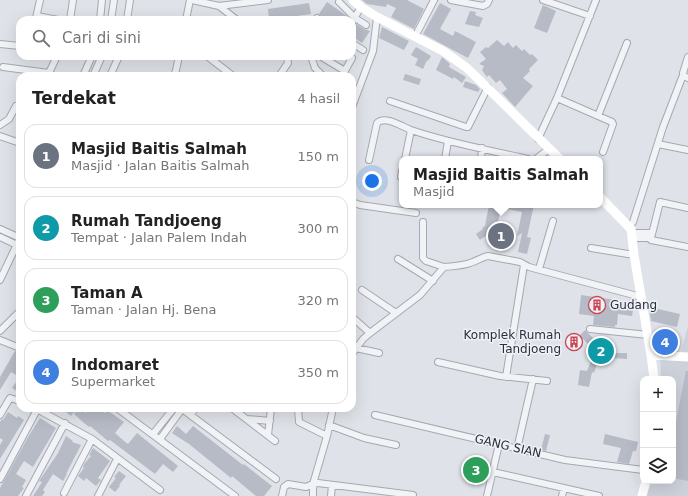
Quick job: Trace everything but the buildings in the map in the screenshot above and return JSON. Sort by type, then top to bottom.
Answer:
[{"type":"street","points":[[36,16],[39,0]]},
{"type":"street","points":[[71,16],[73,0]]},
{"type":"street","points":[[100,16],[102,0]]},
{"type":"street","points":[[112,16],[114,0]]},
{"type":"street","points":[[128,16],[130,0]]},
{"type":"street","points":[[187,16],[191,0],[219,6],[268,0]]},
{"type":"street","points":[[353,0],[361,7],[443,51],[467,68],[557,156]]},
{"type":"street","points":[[451,0],[483,6],[487,4],[489,0]]},
{"type":"street","points":[[543,0],[590,16]]},
{"type":"street","points":[[538,139],[557,98],[596,0]]},
{"type":"street","points":[[418,30],[432,1]]},
{"type":"street","points":[[339,2],[350,16]]},
{"type":"street","points":[[219,6],[232,16]]},
{"type":"street","points":[[355,16],[361,7]]},
{"type":"street","points":[[356,89],[373,51],[377,16]]},
{"type":"street","points":[[356,21],[366,25]]},
{"type":"street","points":[[598,116],[626,43]]},
{"type":"street","points":[[0,44],[16,46]]},
{"type":"street","points":[[356,46],[363,50]]},
{"type":"street","points":[[654,376],[652,355],[634,255],[631,233],[632,222],[669,108],[686,76],[688,57]]},
{"type":"street","points":[[51,72],[55,60]]},
{"type":"street","points":[[84,72],[90,60]]},
{"type":"street","points":[[95,72],[100,60]]},
{"type":"street","points":[[112,72],[117,60]]},
{"type":"street","points":[[175,72],[178,60]]},
{"type":"street","points":[[212,60],[228,72]]},
{"type":"street","points":[[282,72],[288,63],[287,60]]},
{"type":"street","points":[[312,60],[315,68],[319,72]]},
{"type":"street","points":[[326,60],[343,72]]},
{"type":"street","points":[[345,72],[351,60]]},
{"type":"street","points":[[3,67],[37,72]]},
{"type":"street","points":[[390,101],[468,127],[488,87]]},
{"type":"street","points":[[557,98],[613,124],[603,152]]},
{"type":"street","points":[[0,125],[9,119],[16,106]]},
{"type":"street","points":[[369,160],[377,123],[385,120],[411,130],[448,141],[515,156]]},
{"type":"street","points":[[406,156],[411,130]]},
{"type":"street","points":[[0,136],[16,142]]},
{"type":"street","points":[[445,156],[448,141]]},
{"type":"street","points":[[658,144],[688,150]]},
{"type":"street","points":[[481,156],[482,148]]},
{"type":"street","points":[[540,156],[549,149]]},
{"type":"street","points":[[603,200],[631,233],[651,236]]},
{"type":"street","points":[[688,208],[660,202],[651,236],[651,240],[688,246]]},
{"type":"street","points":[[356,204],[416,213]]},
{"type":"street","points":[[538,269],[553,221]]},
{"type":"street","points":[[423,222],[422,258],[426,261],[444,267],[468,264],[488,256],[520,262],[524,265],[641,297]]},
{"type":"street","points":[[0,229],[16,236]]},
{"type":"street","points":[[0,237],[16,245]]},
{"type":"street","points":[[0,280],[16,247]]},
{"type":"street","points":[[591,248],[634,255]]},
{"type":"street","points":[[398,259],[433,281]]},
{"type":"street","points":[[506,377],[524,265]]},
{"type":"street","points":[[356,346],[370,333],[420,295],[444,267]]},
{"type":"street","points":[[362,290],[396,313]]},
{"type":"street","points":[[0,331],[16,315]]},
{"type":"street","points":[[356,321],[370,333]]},
{"type":"street","points":[[590,329],[648,335]]},
{"type":"street","points":[[0,340],[16,346]]},
{"type":"street","points":[[356,348],[379,353]]},
{"type":"street","points":[[652,355],[688,357]]},
{"type":"street","points":[[438,362],[506,377],[547,381]]},
{"type":"street","points":[[517,449],[533,379]]},
{"type":"street","points":[[0,415],[10,398],[16,400]]},
{"type":"street","points":[[0,479],[35,412]]},
{"type":"street","points":[[44,412],[92,439],[160,490]]},
{"type":"street","points":[[123,412],[235,496]]},
{"type":"street","points":[[153,434],[171,412]]},
{"type":"street","points":[[160,439],[179,412]]},
{"type":"street","points":[[187,412],[276,480]]},
{"type":"street","points":[[237,412],[275,441]]},
{"type":"street","points":[[268,435],[271,412]]},
{"type":"street","points":[[298,412],[299,422],[327,436]]},
{"type":"street","points":[[313,496],[313,484],[327,436],[331,412]]},
{"type":"street","name":"GANG SIAN","points":[[375,415],[565,460],[640,470]]},
{"type":"street","points":[[246,419],[270,421]]},
{"type":"street","points":[[26,496],[65,423]]},
{"type":"street","points":[[329,425],[364,438],[396,445]]},
{"type":"street","points":[[64,493],[92,439]]},
{"type":"street","points":[[487,496],[499,444]]},
{"type":"street","points":[[98,496],[118,459]]},
{"type":"street","points":[[493,472],[599,496]]},
{"type":"street","points":[[282,496],[284,487],[288,484],[306,487],[313,484],[332,484],[413,495]]},
{"type":"street","points":[[331,496],[332,484]]},
{"type":"street","points":[[642,496],[645,484]]},
{"type":"street","points":[[562,496],[564,488]]},
{"type":"shaded area","points":[[688,326],[688,496],[641,496],[644,484],[676,484],[676,376],[661,376],[660,348],[681,352]]},
{"type":"place","name":"Masjid Baitis Salmah","points":[[501,236]]},
{"type":"place","name":"Gudang","points":[[597,305]]},
{"type":"place","name":"Komplek Rumah Tandjoeng","points":[[574,342]]},
{"type":"place","name":"Indomaret","points":[[665,342]]},
{"type":"place","name":"Rumah Tandjoeng","points":[[601,351]]},
{"type":"place","name":"Taman A","points":[[476,470]]}]
